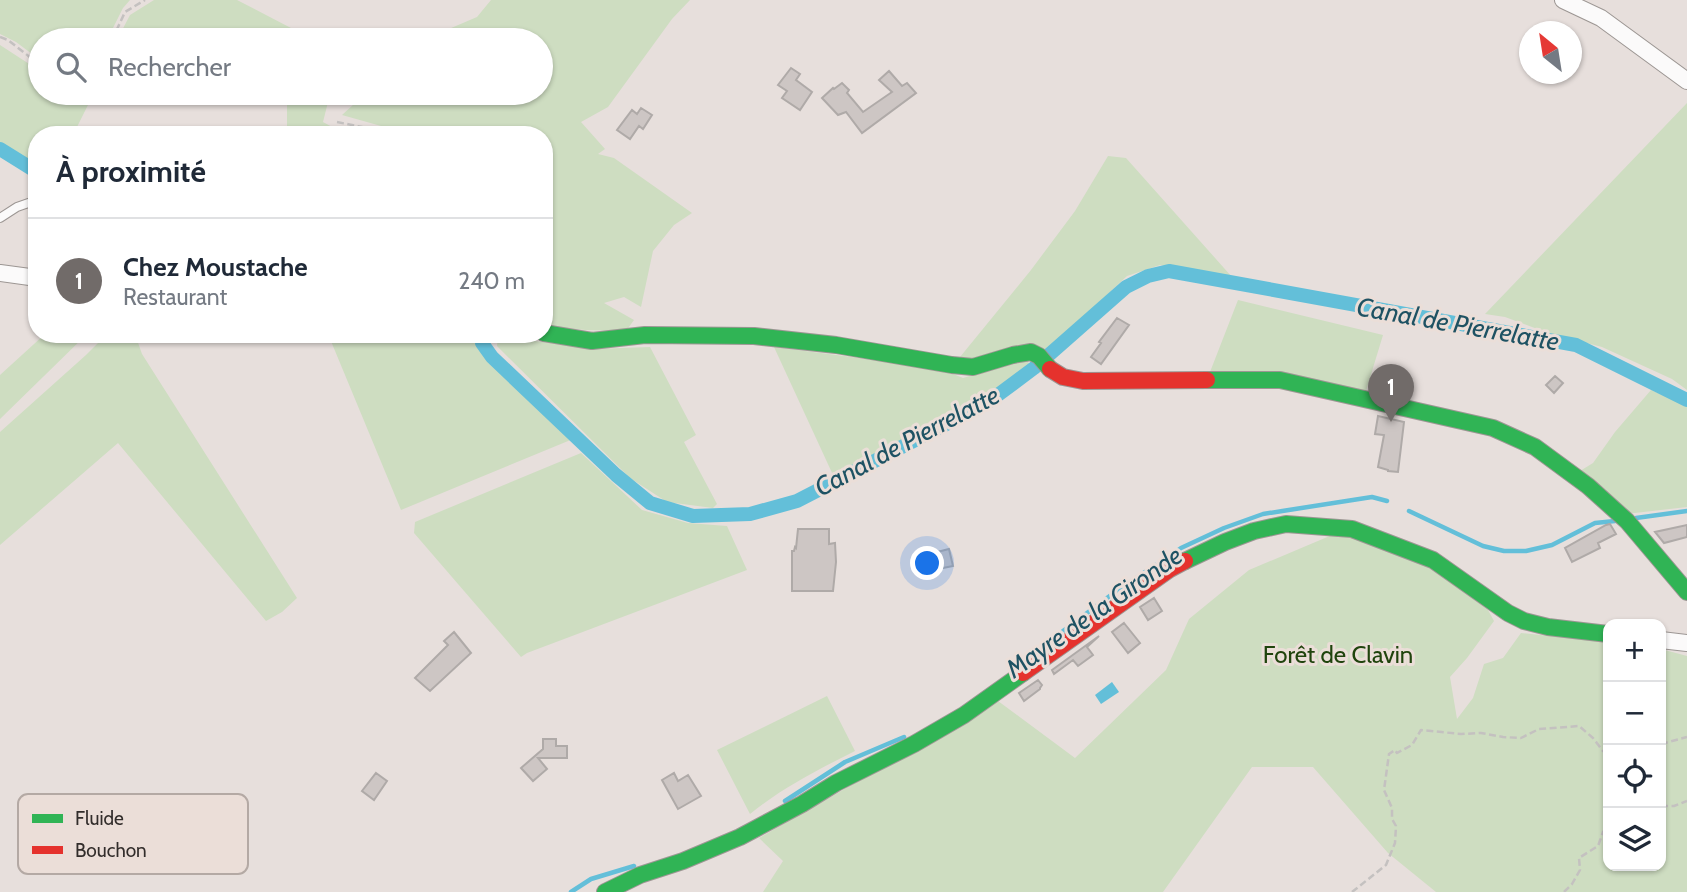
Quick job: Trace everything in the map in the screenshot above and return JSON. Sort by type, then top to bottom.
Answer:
[{"type":"street","points":[[1563,0],[1601,18],[1687,81]]},
{"type":"street","points":[[0,273],[28,277]]},
{"type":"street","points":[[553,334],[592,341],[645,335],[754,336],[973,366],[1031,352],[1039,356],[1052,371],[1063,377],[1083,381],[1280,380],[1493,428],[1535,447],[1588,486],[1627,521],[1687,592]]},
{"type":"street","points":[[605,892],[640,875],[740,837],[836,783],[915,744],[964,715],[1170,569],[1254,531],[1286,524],[1352,530],[1433,560],[1508,613],[1524,621],[1548,627],[1603,633]]},
{"type":"street","points":[[1666,641],[1687,643]]},
{"type":"lane","points":[[0,218],[28,203]]},
{"type":"path","points":[[118,28],[125,12],[145,0]]},
{"type":"path","points":[[0,37],[9,40],[28,55]]},
{"type":"path","points":[[337,121],[360,126]]},
{"type":"path","points":[[1352,892],[1386,865],[1395,843],[1396,826],[1384,790],[1389,754],[1412,745],[1421,730],[1521,738],[1539,729],[1578,726],[1593,738],[1603,751]]},
{"type":"path","points":[[1666,743],[1687,737]]},
{"type":"path","points":[[1666,806],[1687,801]]},
{"type":"path","points":[[1563,892],[1572,884],[1580,870],[1579,858],[1598,846],[1603,832]]},
{"type":"green space","points":[[0,0],[130,0],[113,28],[28,28],[28,51],[0,34]]},
{"type":"green space","points":[[154,0],[237,0],[291,28],[123,28],[130,15]]},
{"type":"green space","points":[[491,0],[690,0],[672,19],[608,107],[581,122],[605,149],[598,154],[614,158],[692,213],[674,225],[653,251],[641,307],[624,297],[604,303],[634,320],[626,331],[553,327],[553,126],[381,126],[342,115],[353,105],[553,105],[553,28],[451,28],[477,17]]},
{"type":"green space","points":[[0,45],[28,63],[28,105],[88,105],[78,126],[28,126],[28,160],[0,143]]},
{"type":"green space","points":[[1687,103],[1687,390],[1672,379],[1602,347],[1548,333],[1505,317],[1485,314]]},
{"type":"green space","points":[[287,105],[327,105],[323,122],[330,126],[287,126]]},
{"type":"green space","points":[[1108,156],[1126,158],[1232,277],[1160,265],[1127,276],[1047,351],[980,359],[960,357],[1075,211]]},
{"type":"green space","points":[[1238,300],[1383,335],[1366,391],[1210,372]]},
{"type":"green space","points":[[35,343],[78,343],[0,419],[0,375]]},
{"type":"green space","points":[[98,343],[138,343],[142,354],[297,598],[282,612],[266,621],[118,443],[0,545],[0,432]]},
{"type":"green space","points":[[332,343],[477,343],[480,351],[573,439],[401,510]]},
{"type":"green space","points":[[497,343],[549,343],[593,349],[650,347],[696,435],[684,442],[717,504],[713,508],[667,502],[630,478],[497,346]]},
{"type":"green space","points":[[774,347],[938,368],[963,378],[1027,359],[1030,366],[974,405],[833,475]]},
{"type":"green space","points":[[1651,390],[1687,406],[1687,507],[1626,514],[1580,471],[1593,463]]},
{"type":"green space","points":[[581,453],[642,510],[688,523],[727,526],[747,570],[521,657],[414,533],[415,522]]},
{"type":"green space","name":"Forêt de Clavin","points":[[1332,535],[1369,539],[1425,563],[1488,610],[1494,621],[1450,677],[1457,719],[1473,698],[1484,664],[1503,658],[1521,633],[1603,641],[1603,871],[1666,871],[1666,650],[1687,656],[1687,892],[1436,892],[1388,853],[1313,767],[1252,767],[1163,892],[763,892],[783,861],[759,838],[998,701],[1075,758],[1166,670],[1189,619],[1249,570]]},
{"type":"green space","points":[[827,696],[855,751],[788,787],[750,814],[717,750]]},
{"type":"water","points":[[1112,682],[1119,692],[1101,704],[1095,695]]},
{"type":"building","points":[[791,68],[800,74],[796,80],[812,92],[800,110],[782,98],[787,91],[778,85]]},
{"type":"building","points":[[889,71],[902,86],[907,83],[916,93],[862,133],[846,112],[838,115],[822,98],[842,83],[863,112],[892,92],[879,80]]},
{"type":"building","points":[[641,108],[652,115],[643,129],[639,126],[630,139],[617,130],[632,110],[637,114]]},
{"type":"building","points":[[1117,318],[1129,325],[1101,364],[1091,357]]},
{"type":"building","points":[[1555,376],[1563,383],[1554,393],[1546,385]]},
{"type":"building","points":[[1378,416],[1404,422],[1398,472],[1378,467],[1384,435],[1375,434]]},
{"type":"building","points":[[1610,524],[1616,534],[1598,543],[1600,548],[1572,562],[1565,548]]},
{"type":"building","points":[[1687,525],[1687,537],[1664,543],[1655,532]]},
{"type":"building","points":[[798,529],[829,529],[829,544],[835,543],[833,591],[792,591],[792,551],[796,548]]},
{"type":"building","points":[[949,549],[953,566],[933,570],[929,554]]},
{"type":"building","points":[[1154,598],[1162,611],[1148,620],[1140,607]]},
{"type":"building","points":[[1124,623],[1140,643],[1128,653],[1112,632]]},
{"type":"building","points":[[454,632],[471,653],[430,691],[415,678],[448,645],[444,641]]},
{"type":"building","points":[[1099,636],[1087,647],[1093,655],[1078,666],[1073,660],[1054,674],[1052,670]]},
{"type":"building","points":[[1038,680],[1042,685],[1040,689],[1024,701],[1019,693]]},
{"type":"building","points":[[543,739],[556,739],[556,746],[567,746],[567,758],[538,758],[547,769],[533,781],[521,768],[543,749]]},
{"type":"building","points":[[376,773],[387,781],[374,800],[362,791]]},
{"type":"building","points":[[674,773],[678,781],[688,775],[701,796],[678,809],[662,780]]},
{"type":"waterway","name":"Canal de Pierrelatte","points":[[0,149],[28,166]]},
{"type":"waterway","name":"Canal de Pierrelatte","points":[[482,343],[492,357],[616,475],[650,503],[693,516],[750,514],[797,501],[987,403],[1034,368],[1126,287],[1148,276],[1169,271],[1576,345],[1687,400]]},
{"type":"waterway","name":"Mayre de la Gironde","points":[[1163,561],[1181,548],[1263,514],[1372,497],[1387,501]]},
{"type":"waterway","name":"Mayre de la Gironde","points":[[1409,511],[1483,546],[1504,551],[1526,551],[1552,545],[1595,523],[1615,521]]},
{"type":"waterway","name":"Mayre de la Gironde","points":[[1636,518],[1687,511]]},
{"type":"waterway","name":"Mayre de la Gironde","points":[[1063,631],[1155,565]]},
{"type":"waterway","name":"Mayre de la Gironde","points":[[785,801],[845,762],[904,737]]},
{"type":"waterway","name":"Mayre de la Gironde","points":[[571,892],[591,879],[634,866]]},
{"type":"traffic: fast","points":[[553,334],[592,341],[645,335],[754,336],[836,345],[973,367],[1031,352],[1039,356],[1050,369]]},
{"type":"traffic: fast","points":[[1207,380],[1280,380],[1493,428],[1535,447],[1588,486],[1627,521],[1687,592]]},
{"type":"traffic: fast","points":[[1185,561],[1254,531],[1286,524],[1352,529],[1433,560],[1508,613],[1524,621],[1548,627],[1603,633]]},
{"type":"traffic: fast","points":[[605,892],[640,875],[683,861],[740,837],[836,783],[914,744],[964,715],[1023,673]]},
{"type":"traffic: jam","points":[[1050,369],[1063,377],[1083,381],[1207,380]]},
{"type":"traffic: jam","points":[[1023,673],[1185,561]]},
{"type":"place","name":"Chez Moustache","points":[[1391,422]]}]
